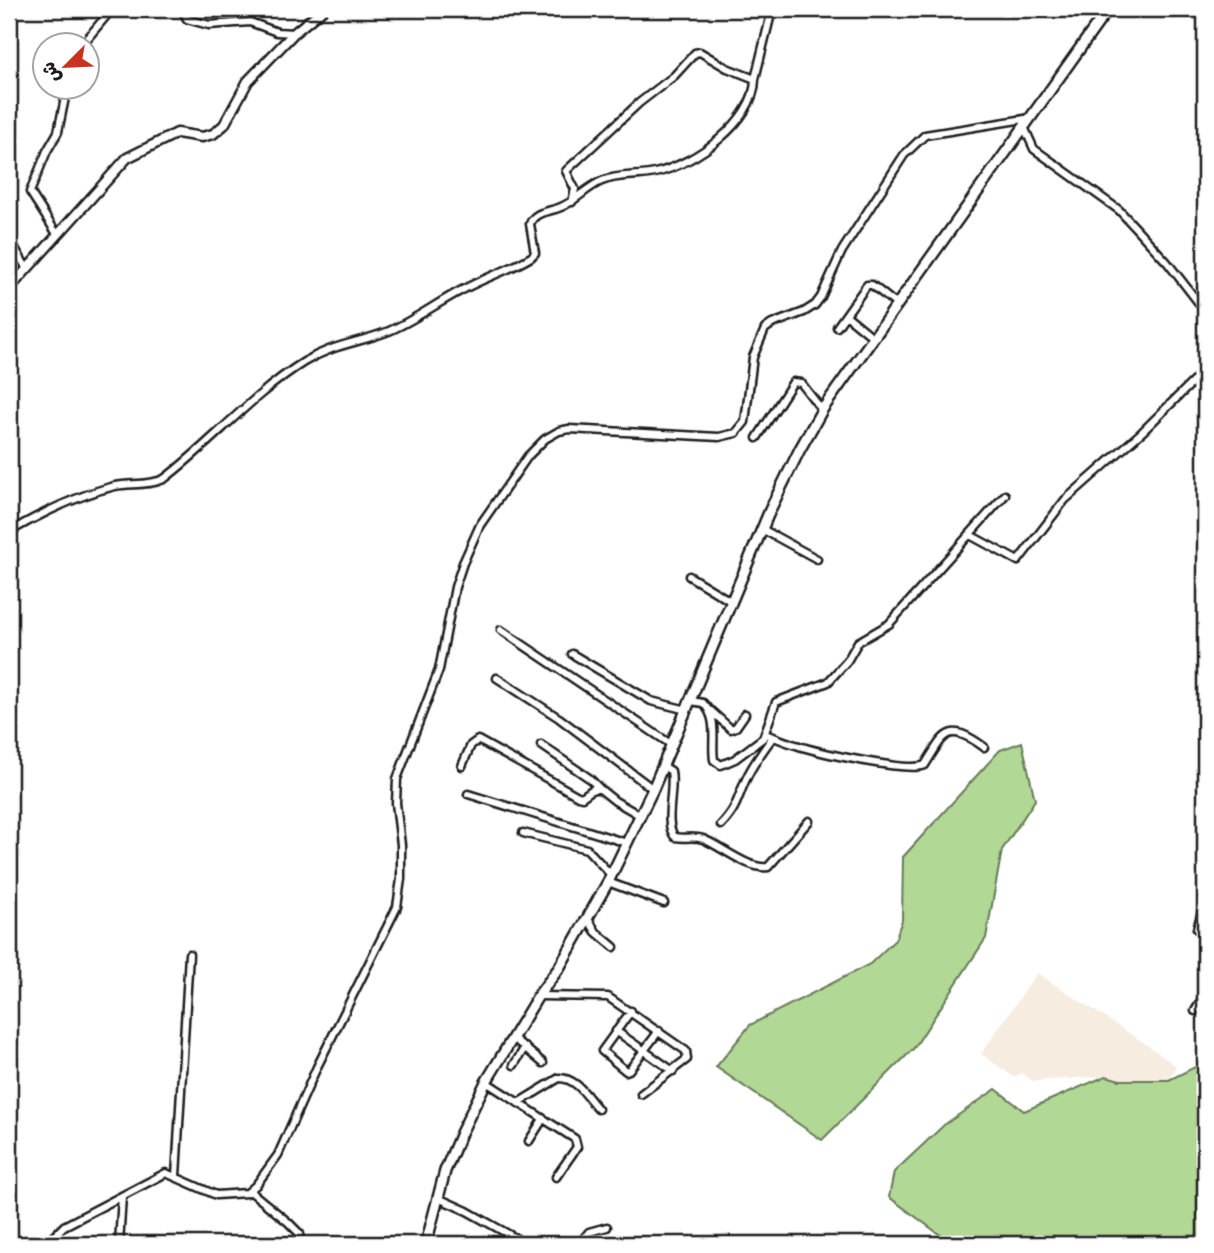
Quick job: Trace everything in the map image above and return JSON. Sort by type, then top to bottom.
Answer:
[{"type":"main road","points":[[426,1244],[444,1171],[486,1082],[588,919],[641,816],[762,529],[800,449],[821,411],[1108,9]]},
{"type":"street","points":[[93,32],[112,9]]},
{"type":"street","points":[[182,9],[187,19],[209,25],[250,22],[277,32],[294,33]]},
{"type":"street","points":[[9,289],[127,158],[177,133],[202,137],[213,134],[224,125],[248,82],[294,33],[323,9]]},
{"type":"street","points":[[9,532],[53,509],[112,487],[154,483],[164,479],[222,430],[241,410],[303,363],[338,345],[401,325],[463,289],[531,257],[535,253],[530,220],[545,211],[572,202],[598,182],[611,177],[665,170],[708,149],[737,120],[752,95],[771,14],[768,9]]},
{"type":"street","points":[[572,202],[575,189],[566,170],[639,103],[674,76],[695,53],[700,52],[727,68],[755,79]]},
{"type":"street","points":[[57,234],[30,192],[58,132],[64,102]]},
{"type":"street","points":[[46,1244],[64,1226],[166,1174],[216,1195],[250,1191],[278,1155],[317,1067],[397,907],[401,856],[396,803],[397,779],[439,670],[455,587],[481,525],[511,479],[545,439],[569,429],[719,437],[736,433],[746,422],[753,357],[765,329],[804,312],[821,298],[842,251],[904,155],[925,135],[1031,118]]},
{"type":"street","points":[[1024,127],[1034,149],[1119,210],[1167,262],[1205,311]]},
{"type":"street","points":[[9,238],[27,269]]},
{"type":"street","points":[[837,327],[864,286],[869,284],[897,305]]},
{"type":"street","points":[[846,315],[874,338]]},
{"type":"street","points":[[970,535],[1017,561],[1065,500],[1142,432],[1205,370]]},
{"type":"street","points":[[757,438],[793,382],[801,383],[821,411]]},
{"type":"street","points":[[707,707],[713,722],[713,755],[717,763],[726,764],[765,734],[776,702],[828,682],[858,642],[889,624],[1005,495]]},
{"type":"street","points":[[762,529],[817,559]]},
{"type":"street","points":[[689,576],[732,602]]},
{"type":"street","points":[[501,630],[672,745]]},
{"type":"street","points":[[572,654],[651,701],[689,706],[704,703],[731,729],[736,727],[744,714]]},
{"type":"street","points":[[497,678],[559,718],[653,789]]},
{"type":"street","points":[[765,734],[815,750],[916,767],[925,765],[939,741],[948,733],[972,739],[984,747]]},
{"type":"street","points":[[721,825],[736,807],[747,777],[773,737]]},
{"type":"street","points":[[462,765],[471,745],[478,740],[578,796],[582,797],[593,789],[600,789]]},
{"type":"street","points":[[541,745],[589,778],[615,801],[641,816]]},
{"type":"street","points":[[663,766],[671,771],[673,780],[669,827],[675,837],[700,838],[764,868],[768,867],[809,821]]},
{"type":"street","points":[[468,794],[627,843]]},
{"type":"street","points":[[523,833],[587,849],[609,878],[663,903]]},
{"type":"street","points":[[1197,929],[1205,900]]},
{"type":"street","points":[[588,919],[596,932],[614,947]]},
{"type":"street","points":[[176,1176],[189,954]]},
{"type":"street","points":[[1195,1012],[1205,994]]},
{"type":"street","points":[[538,996],[608,997],[686,1051],[687,1059],[641,1094]]},
{"type":"street","points":[[631,1011],[602,1051],[621,1069],[629,1070],[659,1031]]},
{"type":"street","points":[[616,1031],[673,1072]]},
{"type":"street","points":[[513,1038],[543,1062]]},
{"type":"street","points":[[514,1065],[524,1047]]},
{"type":"street","points":[[518,1103],[559,1078],[566,1078],[577,1085],[598,1109]]},
{"type":"street","points":[[486,1082],[577,1143],[577,1147],[556,1177]]},
{"type":"street","points":[[529,1140],[543,1119]]},
{"type":"street","points":[[250,1191],[300,1234]]},
{"type":"street","points":[[119,1244],[122,1196]]},
{"type":"street","points":[[438,1198],[526,1244]]},
{"type":"street","points":[[579,1244],[589,1232],[607,1227]]},
{"type":"shaded area","points":[[1037,973],[1176,1066],[1169,1080],[1120,1080],[1106,1076],[1033,1081],[1022,1073],[1014,1077],[981,1054]]},
{"type":"green space","points":[[1022,742],[1035,800],[1002,850],[986,938],[914,1048],[822,1140],[716,1067],[750,1025],[870,964],[895,940],[902,920],[903,857],[1000,750]]},
{"type":"green space","points":[[1195,1067],[1205,1069],[1205,1244],[979,1244],[947,1240],[889,1197],[894,1172],[944,1125],[996,1089],[1024,1111],[1106,1076],[1120,1080],[1169,1080]]}]
